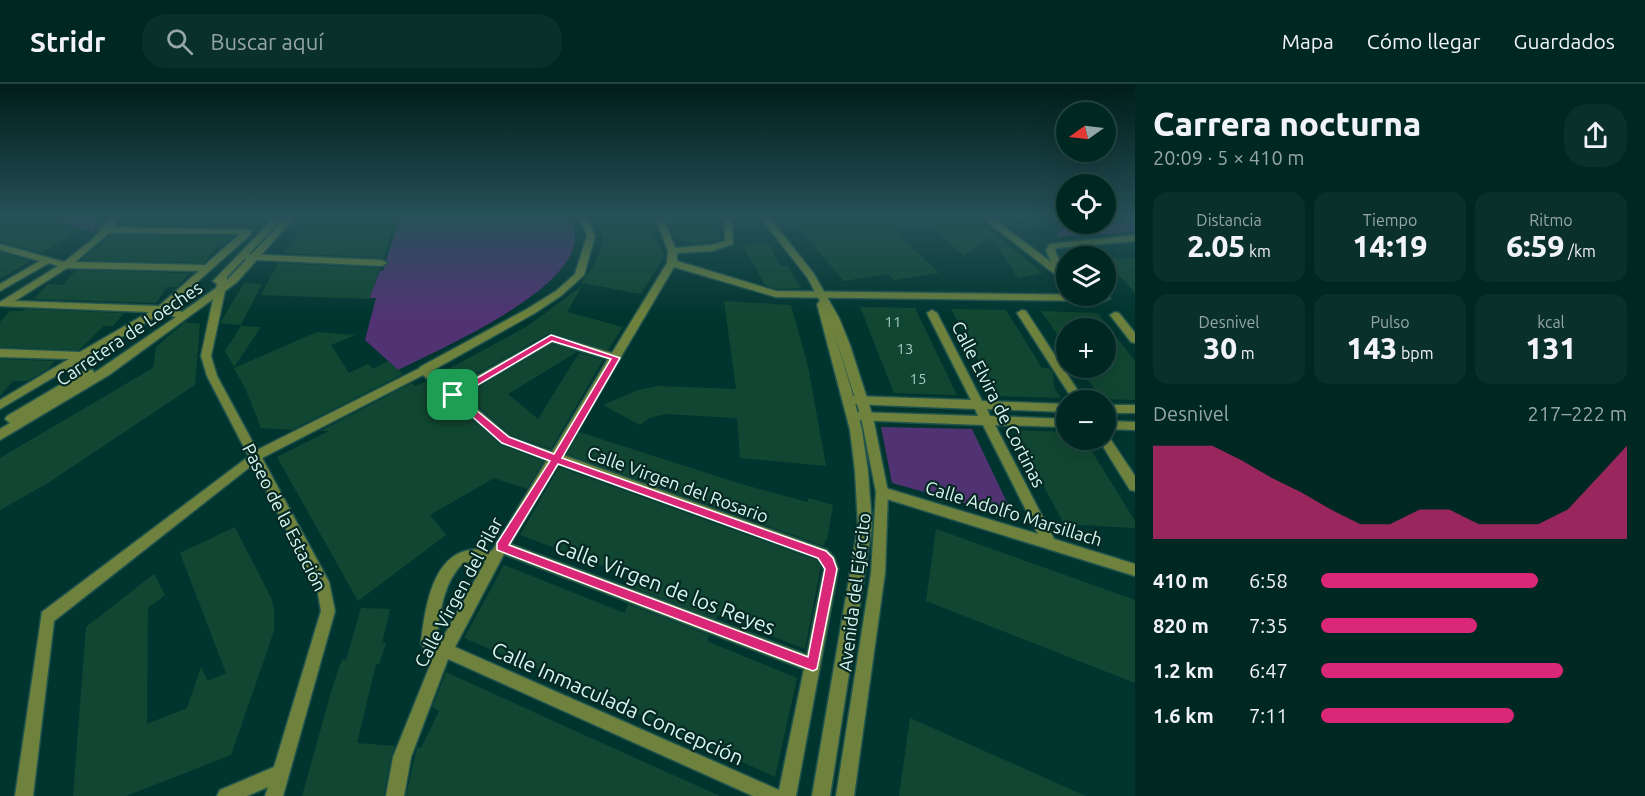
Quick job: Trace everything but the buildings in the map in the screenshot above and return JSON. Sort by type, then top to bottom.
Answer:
[{"type":"street","points":[[11,250],[65,265],[209,268]]},
{"type":"street","points":[[2,305],[65,265],[83,250]]},
{"type":"street","name":"Carretera de Loeches","points":[[0,405],[161,309],[228,250]]},
{"type":"street","name":"Carretera de Loeches","points":[[249,257],[254,250]]},
{"type":"street","name":"Carretera de Loeches","points":[[0,435],[105,372],[222,284],[256,250]]},
{"type":"street","points":[[24,796],[47,617],[256,456],[424,370],[559,293],[579,275],[587,250]]},
{"type":"street","points":[[682,250],[672,251],[672,263],[776,294],[1056,296]]},
{"type":"street","name":"Avenida del Ejército","points":[[790,250],[811,276],[820,294],[828,332],[856,400],[882,492],[878,573],[845,796]]},
{"type":"street","points":[[1029,250],[1056,270]]},
{"type":"street","points":[[1050,250],[1056,265]]},
{"type":"street","points":[[249,257],[382,263]]},
{"type":"street","points":[[0,288],[46,261]]},
{"type":"street","name":"Calle Virgen del Pilar","points":[[395,796],[402,757],[444,651],[498,552],[672,263]]},
{"type":"street","name":"Paseo de la Estación","points":[[222,284],[206,356],[212,376],[324,587],[328,611],[274,796]]},
{"type":"street","points":[[2,305],[161,309],[181,314]]},
{"type":"street","name":"Calle Elvira de Cortinas","points":[[932,313],[1049,543]]},
{"type":"street","points":[[1022,313],[1072,390]]},
{"type":"street","name":"Carretera de Loeches","points":[[0,426],[99,367],[181,314]]},
{"type":"street","points":[[1115,315],[1135,340]]},
{"type":"street","points":[[453,395],[551,338],[616,358]]},
{"type":"street","points":[[0,353],[85,356]]},
{"type":"street","name":"Calle Virgen del Rosario","points":[[424,370],[506,440],[822,554],[829,561],[831,569],[813,665]]},
{"type":"street","points":[[856,400],[1056,408]]},
{"type":"street","points":[[1116,409],[1135,409]]},
{"type":"street","points":[[860,417],[1056,422]]},
{"type":"street","name":"Avenida del Ejército","points":[[821,796],[865,526],[860,417]]},
{"type":"street","points":[[1116,425],[1135,426]]},
{"type":"street","points":[[1112,450],[1135,486]]},
{"type":"street","name":"Calle Adolfo Marsillach","points":[[882,492],[1135,570]]},
{"type":"street","name":"Calle Virgen de los Reyes","points":[[444,651],[429,643],[432,618],[441,583],[458,559],[498,552],[813,665]]},
{"type":"street","name":"Calle Inmaculada Concepción","points":[[444,651],[773,796]]},
{"type":"street","points":[[787,796],[813,665]]},
{"type":"street","points":[[226,796],[281,773]]},
{"type":"shaded area","points":[[390,250],[571,250],[568,260],[551,280],[528,299],[472,333],[398,370],[365,340],[376,298],[369,298],[380,271],[383,271]]},
{"type":"shaded area","points":[[881,427],[972,429],[1014,517],[892,483]]},
{"type":"route","points":[[453,395],[506,440],[556,459],[501,547],[813,665],[831,569],[829,561],[822,554],[556,459],[616,358],[551,338],[453,395]]}]
